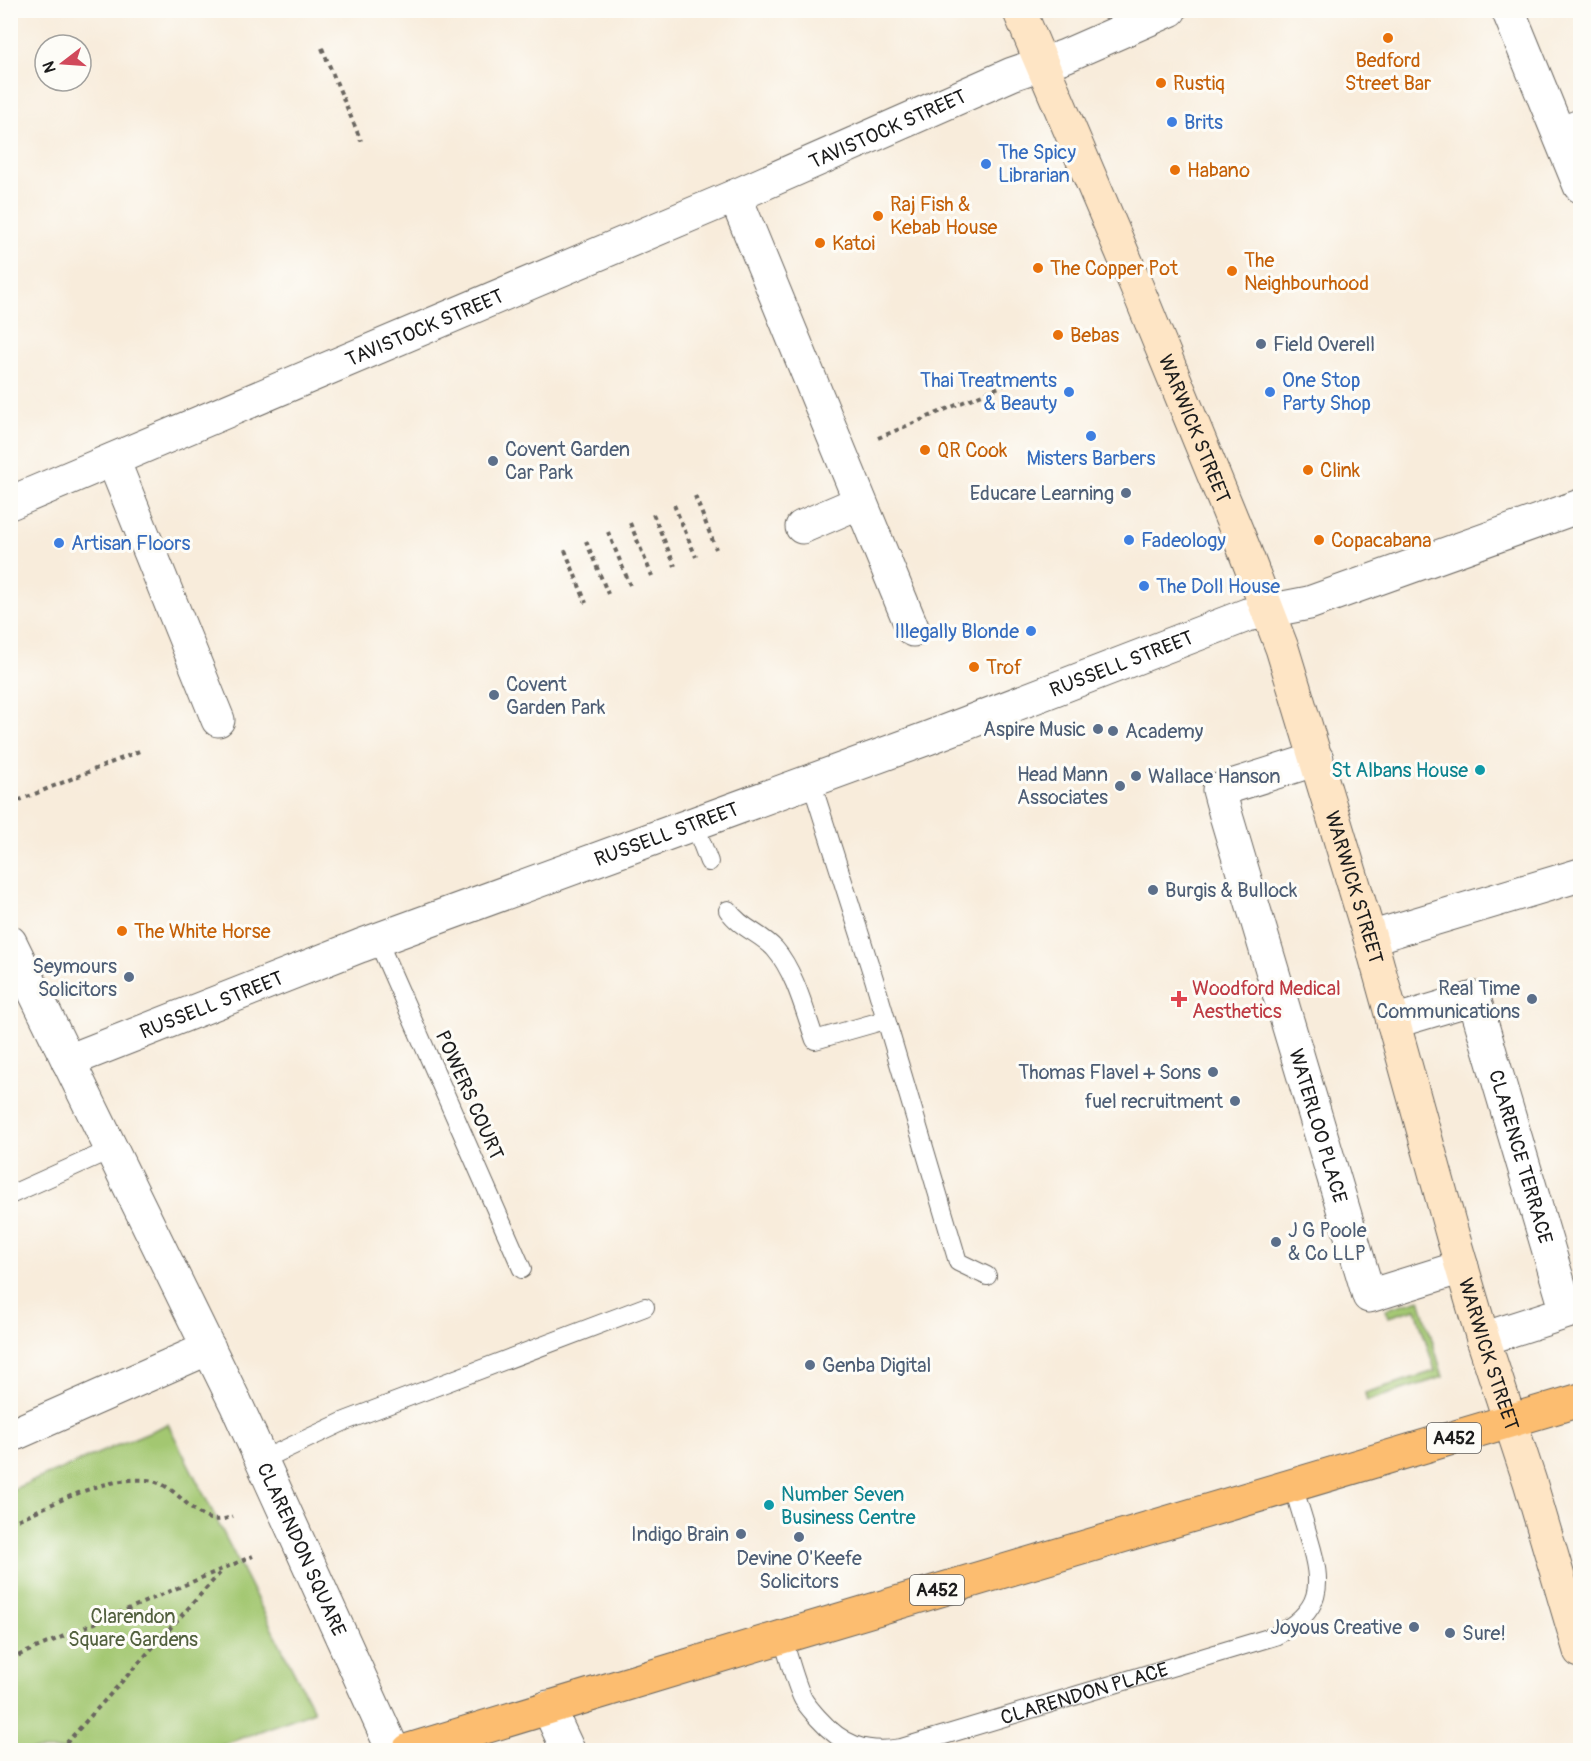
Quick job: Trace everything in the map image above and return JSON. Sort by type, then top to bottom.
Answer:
[{"type":"highway","name":"A452","points":[[409,1750],[1581,1400]]},
{"type":"main road","name":"WARWICK STREET","points":[[1019,10],[1136,285],[1282,648],[1370,938],[1483,1339],[1581,1651]]},
{"type":"street","name":"TAVISTOCK STREET","points":[[10,502],[735,196],[1012,74],[1041,65],[1170,10]]},
{"type":"street","points":[[1508,10],[1569,123],[1581,186]]},
{"type":"street","points":[[735,196],[913,630]]},
{"type":"street","points":[[113,460],[218,720]]},
{"type":"street","points":[[802,526],[860,502]]},
{"type":"street","name":"RUSSELL STREET","points":[[68,1061],[377,939],[928,738],[1246,615],[1309,603],[1581,506]]},
{"type":"street","name":"WATERLOO PLACE","points":[[1317,759],[1219,790],[1225,812],[1369,1296],[1462,1267]]},
{"type":"street","points":[[1370,938],[1581,875]]},
{"type":"street","name":"CLARENDON SQUARE","points":[[12,947],[209,1348],[393,1750]]},
{"type":"street","name":"CLARENCE TERRACE","points":[[1393,1022],[1474,998],[1568,1312],[1483,1339]]},
{"type":"street","points":[[10,1436],[209,1348]]},
{"type":"street","points":[[548,1707],[568,1750]]},
{"type":"lane","points":[[811,781],[958,1262],[987,1276]]},
{"type":"lane","points":[[694,823],[710,862]]},
{"type":"lane","points":[[728,910],[741,924],[773,947],[785,962],[815,1040],[885,1020]]},
{"type":"lane","name":"POWERS COURT","points":[[377,939],[522,1269]]},
{"type":"lane","points":[[10,1195],[112,1149]]},
{"type":"lane","points":[[262,1460],[345,1421],[645,1307]]},
{"type":"lane","name":"CLARENDON PLACE","points":[[782,1637],[803,1700],[828,1730],[861,1749],[888,1750],[913,1745],[1275,1636],[1291,1628],[1312,1605],[1318,1591],[1317,1565],[1293,1485]]},
{"type":"path","points":[[322,48],[361,141]]},
{"type":"path","points":[[868,442],[1025,376]]},
{"type":"path","points":[[695,496],[716,549]]},
{"type":"path","points":[[674,505],[696,558]]},
{"type":"path","points":[[653,514],[675,566]]},
{"type":"path","points":[[630,523],[652,576]]},
{"type":"path","points":[[608,532],[630,585]]},
{"type":"path","points":[[586,542],[608,594]]},
{"type":"path","points":[[565,550],[586,603]]},
{"type":"path","points":[[10,804],[142,750]]},
{"type":"path","points":[[10,1523],[106,1484],[141,1480],[162,1484],[210,1519],[221,1520],[233,1516]]},
{"type":"path","points":[[10,1659],[253,1556]]},
{"type":"path","points":[[60,1750],[222,1570]]},
{"type":"green space","points":[[1420,1299],[1443,1377],[1367,1401],[1365,1393],[1435,1371],[1416,1309],[1388,1317],[1386,1309]]},
{"type":"green space","name":"Clarendon Square Gardens","points":[[168,1424],[314,1711],[209,1750],[11,1750],[11,1490]]},
{"type":"place","name":"Bedford Street Bar","points":[[1388,38]]},
{"type":"place","name":"Rustiq","points":[[1161,83]]},
{"type":"place","name":"Brits","points":[[1172,122]]},
{"type":"place","name":"The Spicy Librarian","points":[[986,164]]},
{"type":"place","name":"Habano","points":[[1175,170]]},
{"type":"place","name":"Raj Fish & Kebab House","points":[[878,216]]},
{"type":"place","name":"Katoi","points":[[820,243]]},
{"type":"place","name":"The Copper Pot","points":[[1038,268]]},
{"type":"place","name":"The Neighbourhood","points":[[1232,271]]},
{"type":"place","name":"Bebas","points":[[1058,335]]},
{"type":"place","name":"Field Overell","points":[[1261,344]]},
{"type":"place","name":"Thai Treatments & Beauty","points":[[1069,392]]},
{"type":"place","name":"One Stop Party Shop","points":[[1270,392]]},
{"type":"place","name":"Misters Barbers","points":[[1091,436]]},
{"type":"place","name":"QR Cook","points":[[925,450]]},
{"type":"place","name":"Covent Garden Car Park","points":[[493,461]]},
{"type":"place","name":"Clink","points":[[1308,470]]},
{"type":"place","name":"Educare Learning","points":[[1126,493]]},
{"type":"place","name":"Fadeology","points":[[1129,540]]},
{"type":"place","name":"Copacabana","points":[[1319,540]]},
{"type":"place","name":"Artisan Floors","points":[[59,543]]},
{"type":"place","name":"The Doll House","points":[[1144,586]]},
{"type":"place","name":"Illegally Blonde","points":[[1031,631]]},
{"type":"place","name":"Trof","points":[[974,667]]},
{"type":"place","name":"Covent Garden Park","points":[[494,695]]},
{"type":"place","name":"Aspire Music","points":[[1098,729]]},
{"type":"place","name":"Academy","points":[[1113,731]]},
{"type":"place","name":"St Albans House","points":[[1480,770]]},
{"type":"place","name":"Wallace Hanson","points":[[1136,776]]},
{"type":"place","name":"Head Mann Associates","points":[[1120,786]]},
{"type":"place","name":"Burgis & Bullock","points":[[1153,890]]},
{"type":"place","name":"The White Horse","points":[[122,931]]},
{"type":"place","name":"Seymours Solicitors","points":[[129,977]]},
{"type":"place","name":"Woodford Medical Aesthetics","points":[[1179,999]]},
{"type":"place","name":"Real Time Communications","points":[[1532,999]]},
{"type":"place","name":"Thomas Flavel + Sons","points":[[1213,1072]]},
{"type":"place","name":"fuel recruitment","points":[[1235,1101]]},
{"type":"place","name":"J G Poole & Co LLP","points":[[1276,1242]]},
{"type":"place","name":"Genba Digital","points":[[810,1365]]},
{"type":"place","name":"Number Seven Business Centre","points":[[769,1505]]},
{"type":"place","name":"Indigo Brain","points":[[741,1534]]},
{"type":"place","name":"Devine O'Keefe Solicitors","points":[[799,1537]]},
{"type":"place","name":"Joyous Creative","points":[[1414,1627]]},
{"type":"place","name":"Sure!","points":[[1450,1633]]}]
